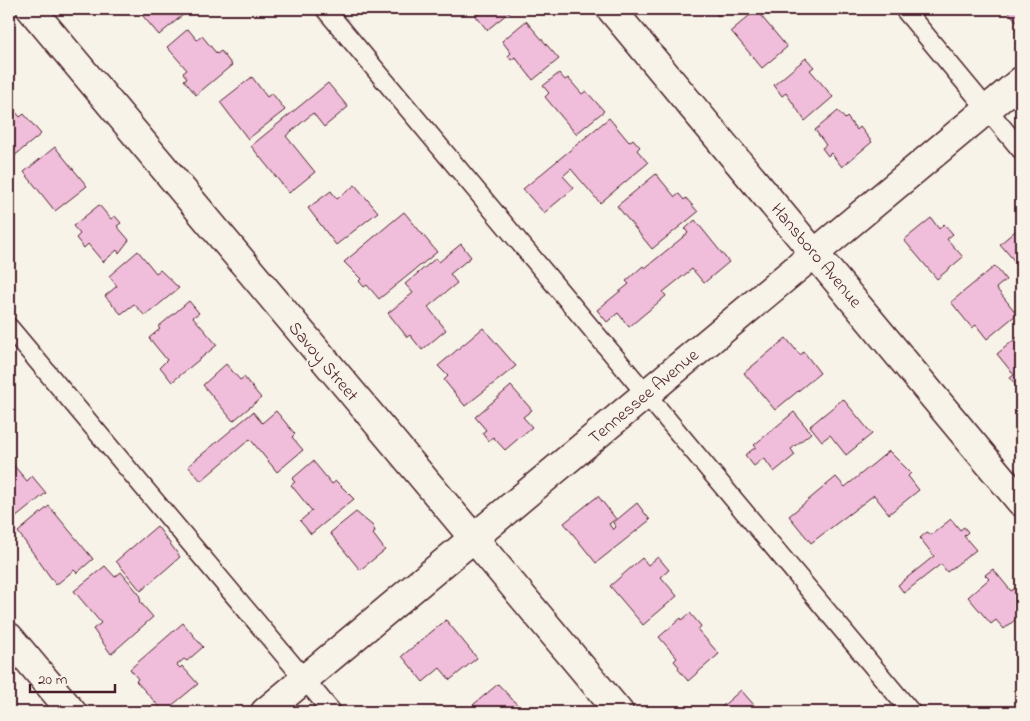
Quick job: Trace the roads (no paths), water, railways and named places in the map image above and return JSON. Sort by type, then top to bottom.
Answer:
[{"type":"street","name":"Savoy Street","points":[[31,9],[618,712]]},
{"type":"street","name":"Hansboro Avenue","points":[[611,9],[1021,502]]},
{"type":"street","name":"Tennessee Avenue","points":[[265,712],[305,681],[472,538],[816,254],[1021,81]]},
{"type":"street","points":[[9,637],[72,712]]},
{"type":"lane","points":[[325,9],[911,712]]},
{"type":"lane","points":[[904,9],[1021,150]]},
{"type":"lane","points":[[9,327],[332,712]]}]
